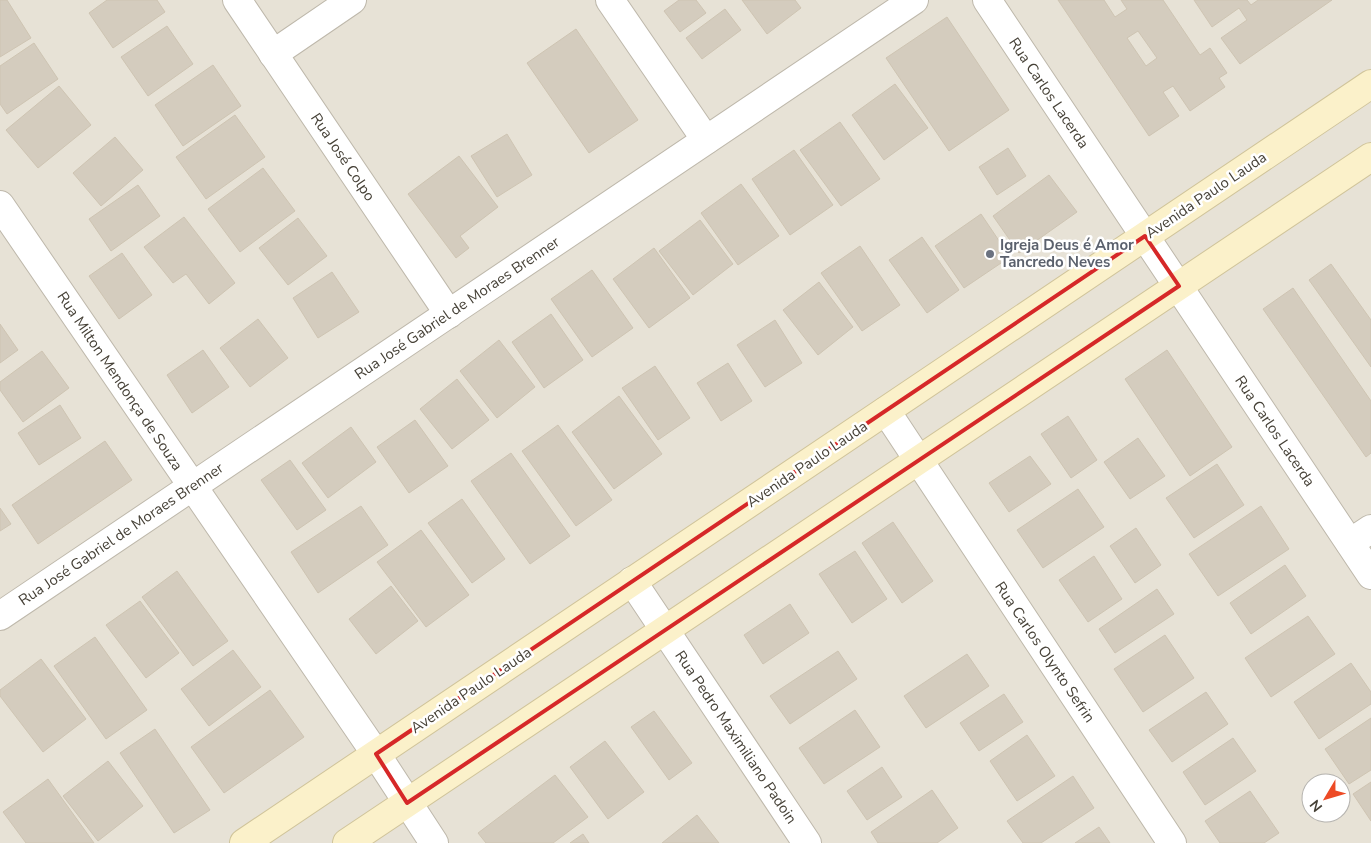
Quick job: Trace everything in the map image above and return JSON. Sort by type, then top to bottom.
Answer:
[{"type":"main road","name":"Avenida Paulo Lauda","points":[[244,843],[1371,84]]},
{"type":"main road","points":[[347,843],[1371,157]]},
{"type":"street","name":"Rua José Colpo","points":[[237,0],[449,314]]},
{"type":"street","points":[[273,54],[352,0]]},
{"type":"street","points":[[610,0],[706,140]]},
{"type":"street","name":"Rua José Gabriel de Moraes Brenner","points":[[0,616],[914,0]]},
{"type":"street","name":"Rua Carlos Lacerda","points":[[987,0],[1179,286],[1360,536],[1371,575]]},
{"type":"street","name":"Rua Milton Mendonça de Souza","points":[[4,220],[192,486],[408,803]]},
{"type":"street","name":"Rua Carlos Olynto Sefrin","points":[[886,410],[1172,843]]},
{"type":"street","name":"Rua Pedro Maximiliano Padoin","points":[[632,581],[807,843]]},
{"type":"street","points":[[408,803],[434,843]]},
{"type":"highlighted area","points":[[1145,236],[1179,286],[407,803],[376,754]]},
{"type":"shaded area","points":[[0,0],[1371,0],[1371,843],[0,843]]},
{"type":"building","points":[[0,0],[7,0],[31,38],[0,57]]},
{"type":"building","points":[[107,0],[157,0],[165,12],[113,48],[89,13]]},
{"type":"building","points":[[679,0],[696,0],[706,13],[680,32],[664,11]]},
{"type":"building","points":[[742,0],[795,0],[801,8],[767,34]]},
{"type":"building","points":[[1058,0],[1104,0],[1115,17],[1127,9],[1121,0],[1163,0],[1200,55],[1210,48],[1227,73],[1219,78],[1225,87],[1190,111],[1173,86],[1163,92],[1179,116],[1149,136]],"holes":[[[1138,31],[1157,58],[1146,66],[1127,38]]]},
{"type":"building","points":[[1194,0],[1247,0],[1251,5],[1258,0],[1332,0],[1240,64],[1221,38],[1247,20],[1239,8],[1212,27]]},
{"type":"building","points":[[725,9],[741,30],[702,59],[686,38]]},
{"type":"building","points":[[947,17],[1009,110],[949,151],[886,58]]},
{"type":"building","points":[[167,26],[193,64],[148,96],[121,57]]},
{"type":"building","points":[[576,29],[638,120],[589,153],[527,63]]},
{"type":"building","points":[[34,43],[58,79],[7,114],[0,104],[0,66]]},
{"type":"building","points":[[213,65],[241,106],[183,146],[155,105]]},
{"type":"building","points":[[895,84],[928,128],[884,160],[852,115]]},
{"type":"building","points":[[59,86],[91,125],[38,168],[6,130]]},
{"type":"building","points":[[235,115],[265,157],[206,199],[176,157]]},
{"type":"building","points":[[840,122],[880,179],[841,206],[800,150]]},
{"type":"building","points":[[507,134],[532,175],[497,197],[471,156]]},
{"type":"building","points":[[115,137],[143,170],[101,206],[73,173]]},
{"type":"building","points":[[1008,148],[1026,176],[997,195],[979,167]]},
{"type":"building","points":[[794,150],[833,205],[790,235],[752,179]]},
{"type":"building","points":[[459,156],[498,207],[460,236],[469,248],[456,258],[408,194]]},
{"type":"building","points":[[263,168],[295,211],[240,252],[208,209]]},
{"type":"building","points":[[1049,175],[1077,212],[1019,253],[993,216]]},
{"type":"building","points":[[741,184],[779,236],[738,265],[701,213]]},
{"type":"building","points":[[138,185],[160,216],[111,251],[89,219]]},
{"type":"building","points":[[981,214],[1010,257],[964,288],[935,246]]},
{"type":"building","points":[[184,217],[235,283],[209,304],[186,274],[173,283],[144,247]]},
{"type":"building","points":[[298,218],[327,256],[288,285],[259,248]]},
{"type":"building","points":[[700,220],[733,264],[693,295],[659,251]]},
{"type":"building","points":[[922,237],[959,290],[927,313],[889,260]]},
{"type":"building","points":[[860,246],[900,305],[862,331],[821,273]]},
{"type":"building","points":[[654,248],[690,298],[649,328],[613,279]]},
{"type":"building","points":[[122,253],[152,295],[119,319],[89,276]]},
{"type":"building","points":[[1331,264],[1371,320],[1371,367],[1309,280]]},
{"type":"building","points":[[592,270],[633,328],[592,357],[551,299]]},
{"type":"building","points":[[332,272],[359,312],[318,338],[293,298]]},
{"type":"building","points":[[819,282],[853,327],[818,355],[783,310]]},
{"type":"building","points":[[1293,288],[1371,401],[1371,453],[1366,457],[1263,309]]},
{"type":"building","points":[[551,314],[583,360],[544,388],[512,342]]},
{"type":"building","points":[[258,319],[288,358],[250,387],[220,348]]},
{"type":"building","points":[[775,320],[802,363],[765,387],[737,345]]},
{"type":"building","points":[[0,324],[18,350],[0,363]]},
{"type":"building","points":[[499,340],[535,387],[497,418],[460,371]]},
{"type":"building","points":[[203,350],[229,387],[192,413],[167,375]]},
{"type":"building","points":[[1167,350],[1232,447],[1190,476],[1125,379]]},
{"type":"building","points":[[42,351],[69,388],[23,422],[0,390],[0,382]]},
{"type":"building","points":[[728,363],[752,401],[721,421],[697,383]]},
{"type":"building","points":[[655,366],[690,418],[658,440],[622,388]]},
{"type":"building","points":[[457,379],[489,420],[452,449],[420,409]]},
{"type":"building","points":[[619,396],[662,454],[614,489],[572,432]]},
{"type":"building","points":[[60,405],[81,438],[39,465],[18,433]]},
{"type":"building","points":[[1068,416],[1097,460],[1071,478],[1041,434]]},
{"type":"building","points":[[415,420],[448,466],[409,493],[377,447]]},
{"type":"building","points":[[558,425],[612,500],[576,526],[522,451]]},
{"type":"building","points":[[351,427],[376,462],[328,498],[302,463]]},
{"type":"building","points":[[1138,438],[1165,476],[1130,499],[1104,462]]},
{"type":"building","points":[[105,441],[132,480],[38,544],[12,505]]},
{"type":"building","points":[[511,453],[570,536],[530,564],[471,481]]},
{"type":"building","points":[[1030,456],[1051,484],[1009,512],[989,483]]},
{"type":"building","points":[[290,460],[326,510],[297,530],[261,480]]},
{"type":"building","points":[[1217,464],[1244,505],[1194,538],[1166,498]]},
{"type":"building","points":[[1078,489],[1104,527],[1043,568],[1017,530]]},
{"type":"building","points":[[462,499],[505,559],[472,583],[428,523]]},
{"type":"building","points":[[361,506],[388,545],[318,593],[291,552]]},
{"type":"building","points":[[1261,506],[1289,549],[1218,596],[1189,554]]},
{"type":"building","points":[[0,508],[11,524],[0,531]]},
{"type":"building","points":[[893,522],[933,581],[902,603],[862,543]]},
{"type":"building","points":[[1136,528],[1161,565],[1135,583],[1110,546]]},
{"type":"building","points":[[421,530],[469,595],[426,627],[377,562]]},
{"type":"building","points":[[855,551],[887,599],[852,623],[819,574]]},
{"type":"building","points":[[1094,556],[1122,599],[1088,622],[1059,580]]},
{"type":"building","points":[[1285,565],[1306,596],[1251,634],[1230,603]]},
{"type":"building","points":[[177,571],[228,641],[193,666],[142,597]]},
{"type":"building","points":[[391,586],[418,621],[376,654],[349,619]]},
{"type":"building","points":[[1157,589],[1174,614],[1115,653],[1099,629]]},
{"type":"building","points":[[140,601],[179,653],[146,678],[106,625]]},
{"type":"building","points":[[790,604],[809,633],[763,664],[744,635]]},
{"type":"building","points":[[1308,616],[1335,654],[1271,697],[1245,658]]},
{"type":"building","points":[[1165,635],[1194,678],[1143,712],[1114,669]]},
{"type":"building","points":[[95,637],[147,710],[106,739],[54,666]]},
{"type":"building","points":[[233,650],[261,687],[209,726],[181,689]]},
{"type":"building","points":[[838,651],[857,679],[790,724],[770,696]]},
{"type":"building","points":[[967,654],[989,686],[926,728],[904,696]]},
{"type":"building","points":[[41,659],[86,719],[43,752],[0,696],[0,690]]},
{"type":"building","points":[[1351,663],[1371,692],[1371,704],[1319,739],[1294,702]]},
{"type":"building","points":[[270,690],[304,737],[224,793],[191,747]]},
{"type":"building","points":[[1206,692],[1228,724],[1172,762],[1149,730]]},
{"type":"building","points":[[1004,694],[1023,722],[979,751],[960,723]]},
{"type":"building","points":[[855,710],[880,747],[824,784],[799,748]]},
{"type":"building","points":[[654,711],[692,763],[669,780],[631,727]]},
{"type":"building","points":[[1371,718],[1371,770],[1351,783],[1351,773],[1341,773],[1325,749]]},
{"type":"building","points":[[155,729],[210,810],[174,833],[120,753]]},
{"type":"building","points":[[1027,735],[1055,776],[1017,801],[990,761]]},
{"type":"building","points":[[1233,738],[1256,771],[1205,805],[1183,772]]},
{"type":"building","points":[[605,741],[644,792],[608,819],[570,767]]},
{"type":"building","points":[[108,761],[143,806],[98,841],[63,796]]},
{"type":"building","points":[[882,767],[902,797],[867,820],[847,791]]},
{"type":"building","points":[[555,775],[588,817],[553,843],[486,843],[478,833]]},
{"type":"building","points":[[1073,776],[1094,808],[1041,843],[1023,843],[1007,821]]},
{"type":"building","points":[[48,779],[94,843],[26,843],[3,812]]},
{"type":"building","points":[[1371,782],[1371,821],[1353,794]]},
{"type":"building","points":[[932,790],[958,828],[937,843],[878,843],[871,832]]},
{"type":"building","points":[[1250,791],[1279,833],[1264,843],[1220,843],[1205,821]]},
{"type":"building","points":[[697,815],[719,843],[662,843]]},
{"type":"building","points":[[1099,827],[1110,843],[1075,843]]},
{"type":"building","points":[[583,834],[589,843],[570,843]]},
{"type":"place","name":"Igreja Deus é Amor Tancredo Neves","points":[[990,254]]}]
